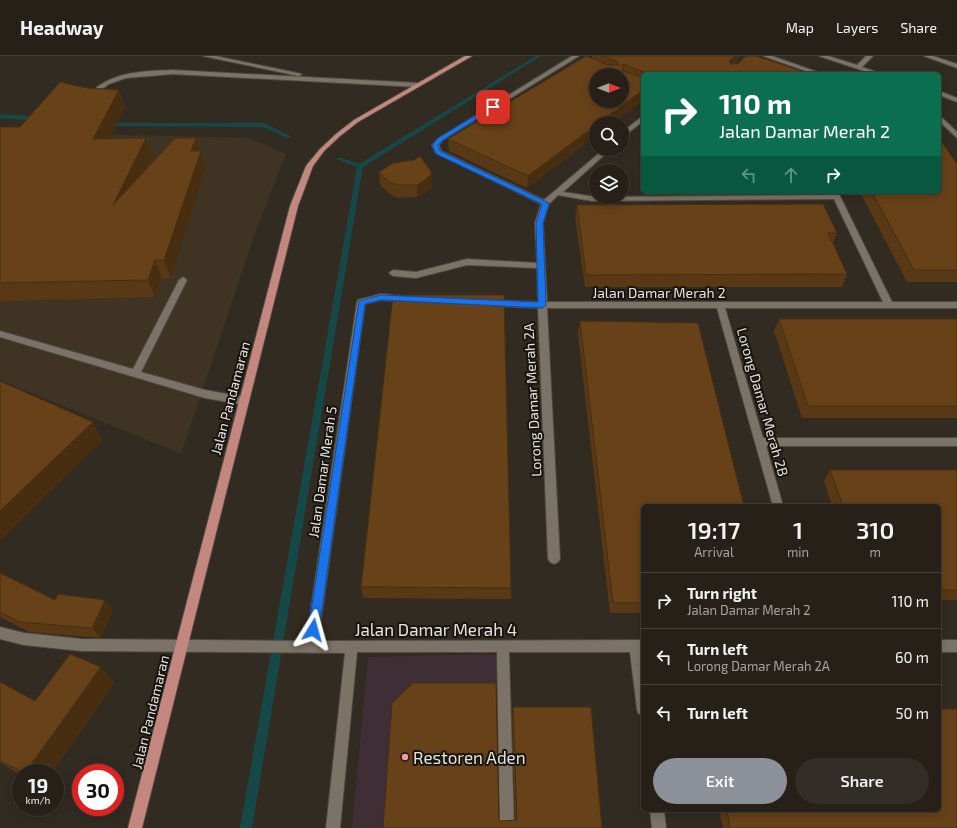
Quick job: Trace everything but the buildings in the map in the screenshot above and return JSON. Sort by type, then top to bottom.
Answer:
[{"type":"main road","name":"Jalan Pandamaran","points":[[135,828],[294,206],[310,166],[322,150],[356,121],[469,56]]},
{"type":"street","points":[[206,56],[343,81]]},
{"type":"street","points":[[766,56],[814,72]]},
{"type":"street","points":[[822,56],[873,72]]},
{"type":"street","points":[[858,67],[870,56]]},
{"type":"street","points":[[927,56],[957,66]]},
{"type":"street","points":[[546,203],[438,152],[435,145],[441,139],[575,59]]},
{"type":"street","points":[[110,101],[98,95],[99,88],[108,81],[134,74],[173,72],[418,85]]},
{"type":"street","points":[[941,94],[957,100]]},
{"type":"street","points":[[941,119],[957,136]]},
{"type":"street","points":[[629,130],[641,120]]},
{"type":"street","name":"Lorong Damar Merah 2A","points":[[554,559],[539,223],[546,203],[600,156]]},
{"type":"street","points":[[557,193],[592,199],[835,195],[889,305]]},
{"type":"street","points":[[393,273],[416,275],[466,262],[540,266]]},
{"type":"street","points":[[136,373],[183,280]]},
{"type":"street","name":"Jalan Damar Merah 5","points":[[311,646],[361,302],[381,297],[412,299]]},
{"type":"street","name":"Jalan Damar Merah 2","points":[[481,302],[542,305],[957,305]]},
{"type":"street","name":"Lorong Damar Merah 2B","points":[[720,305],[777,504]]},
{"type":"street","points":[[0,334],[205,394],[244,401]]},
{"type":"street","points":[[760,442],[957,442]]},
{"type":"street","name":"Jalan Damar Merah 4","points":[[0,633],[24,639],[82,645],[290,647],[639,646]]},
{"type":"street","points":[[333,828],[352,646]]},
{"type":"street","points":[[503,646],[507,828]]},
{"type":"street","points":[[639,646],[641,678]]},
{"type":"street","points":[[941,646],[957,646]]},
{"type":"street","points":[[657,812],[659,828]]},
{"type":"shaded area","points":[[0,132],[249,138],[286,154],[256,230],[181,454],[0,380]]},
{"type":"shaded area","points":[[496,654],[498,828],[352,828],[368,657]]},
{"type":"waterway","points":[[360,166],[539,56]]},
{"type":"waterway","points":[[0,116],[39,119]]},
{"type":"waterway","points":[[106,124],[264,125],[289,137]]},
{"type":"waterway","points":[[339,159],[360,166]]},
{"type":"waterway","points":[[246,828],[360,166]]},
{"type":"place","name":"Restoren Aden","points":[[405,757]]},
{"type":"route","points":[[313,630],[361,302],[381,297],[542,305],[539,223],[546,203],[438,152],[435,145],[441,139],[493,107]]}]
